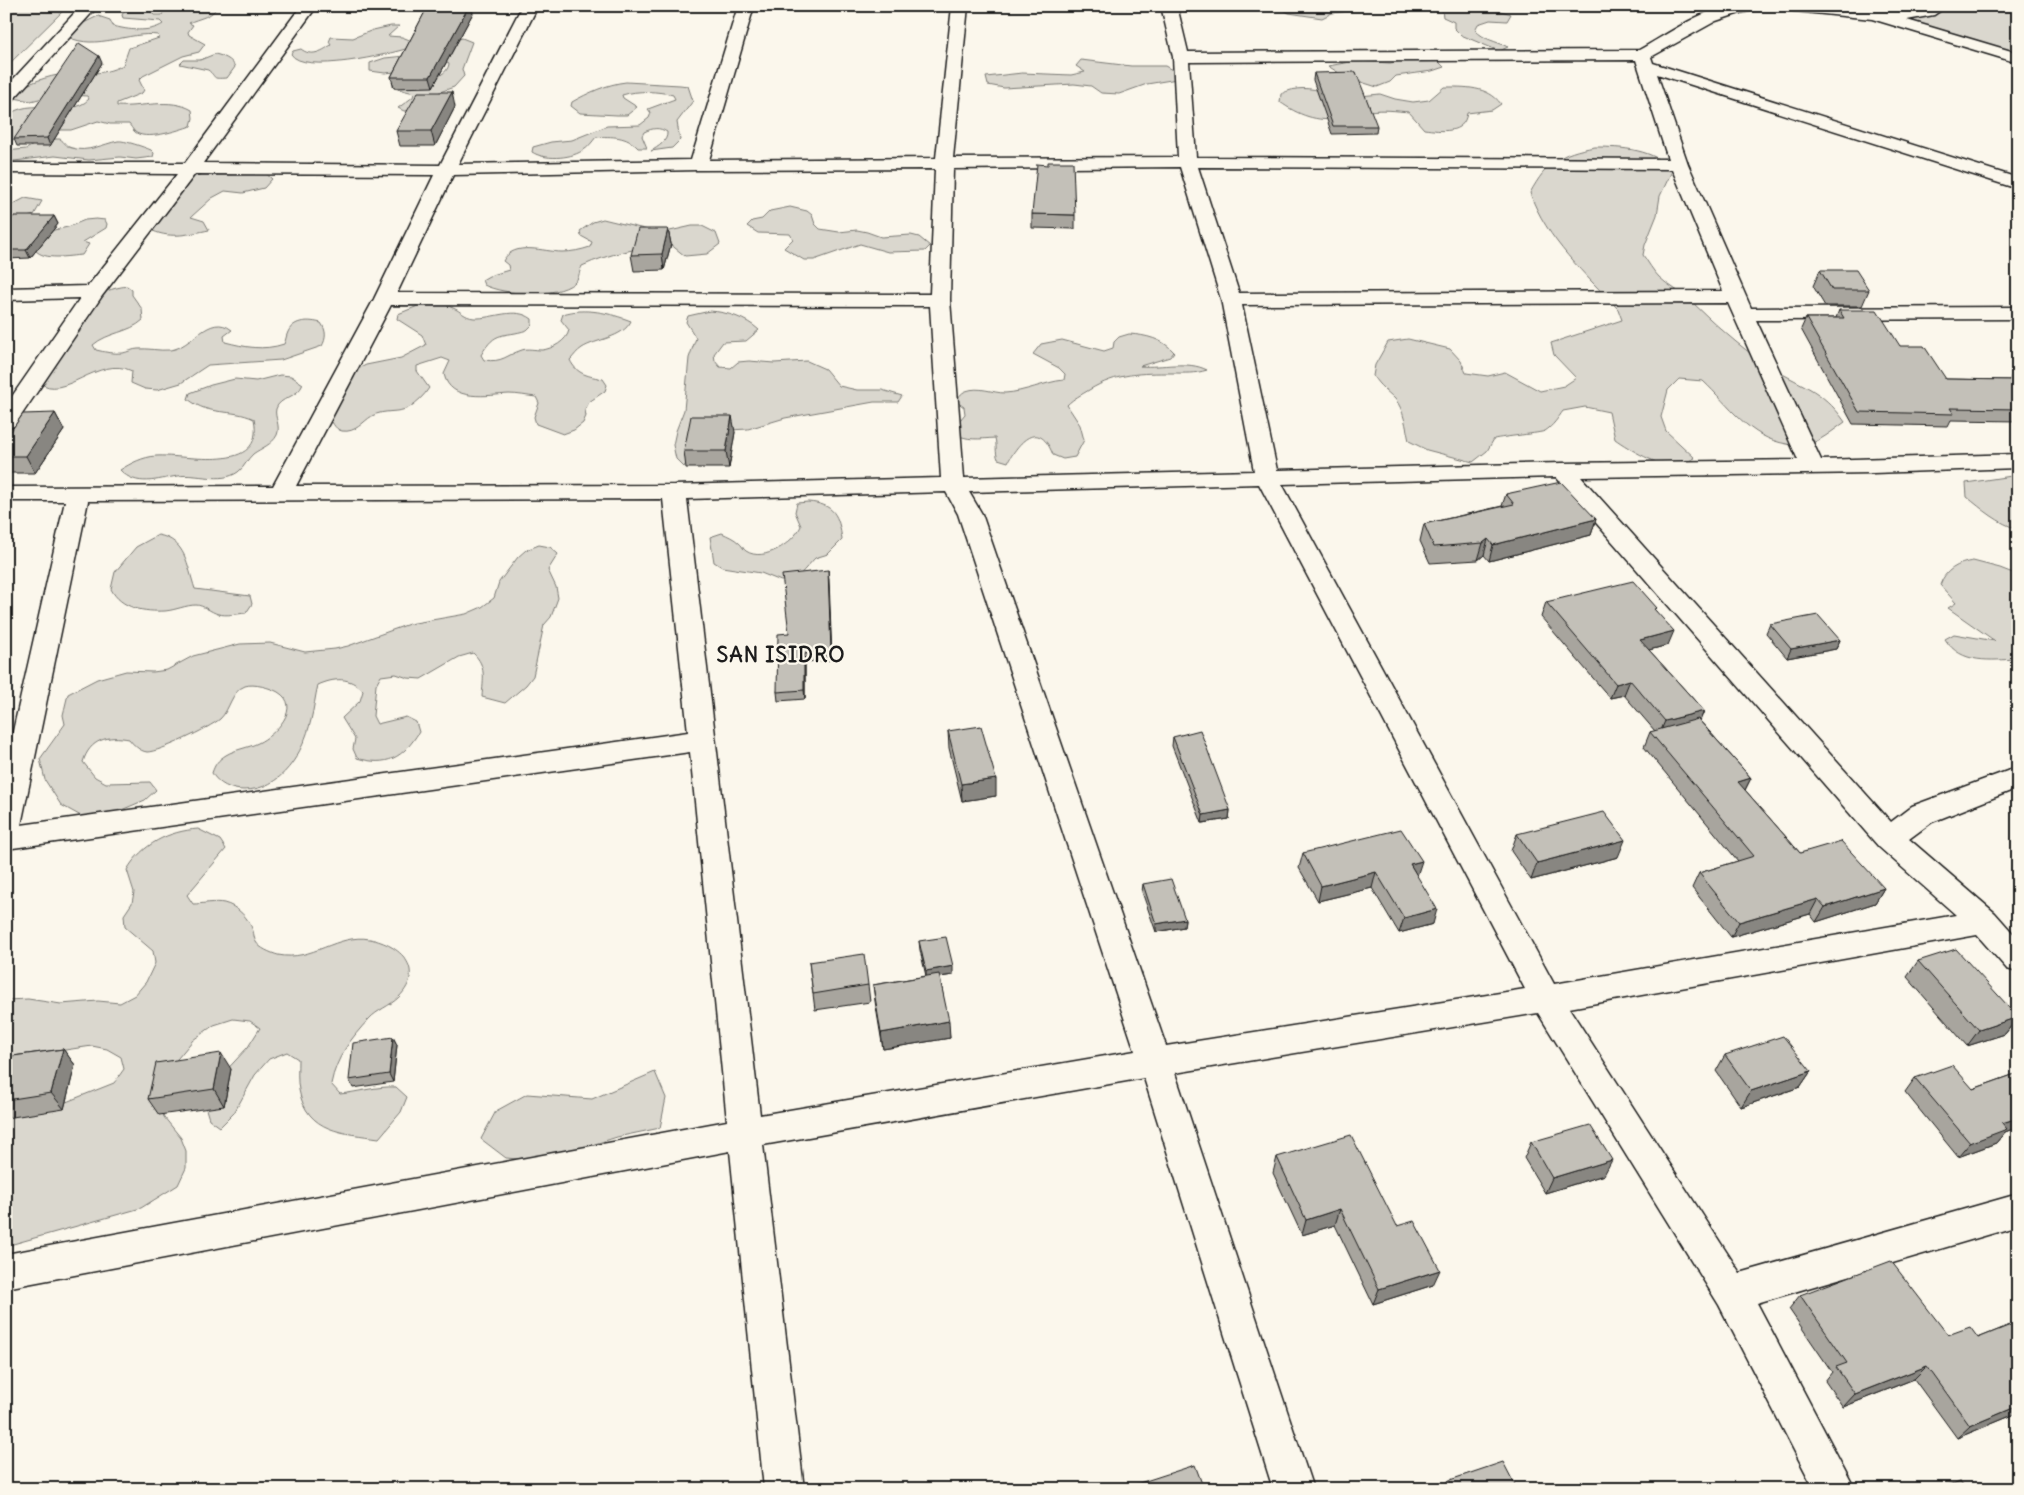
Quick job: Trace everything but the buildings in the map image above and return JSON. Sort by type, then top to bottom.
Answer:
[{"type":"street","points":[[6,98],[90,6]]},
{"type":"street","points":[[6,421],[94,292],[190,168],[309,6]]},
{"type":"street","points":[[280,494],[384,299],[446,170],[530,6]]},
{"type":"street","points":[[698,165],[746,6]]},
{"type":"street","points":[[960,6],[944,164],[940,300],[953,484],[970,514],[1155,1062],[1293,1489]]},
{"type":"street","points":[[1170,6],[1181,57],[1187,162],[1231,298],[1267,478],[1546,999],[1732,1294],[1835,1489]]},
{"type":"street","points":[[1644,61],[1719,14],[1753,6]]},
{"type":"street","points":[[1794,6],[1901,16],[1923,13],[1938,9],[1939,6]]},
{"type":"street","points":[[1845,6],[2018,58]]},
{"type":"street","points":[[1181,57],[1644,61],[2018,184]]},
{"type":"street","points":[[1644,61],[1679,164],[1740,306],[1813,467]]},
{"type":"street","points":[[6,168],[446,170],[698,165],[1187,162],[1679,164]]},
{"type":"street","points":[[6,294],[94,292]]},
{"type":"street","points":[[1231,298],[1740,306],[2018,313]]},
{"type":"street","points":[[384,299],[940,300]]},
{"type":"street","points":[[6,494],[674,492],[953,484],[1562,470],[1813,467],[2018,461]]},
{"type":"street","points":[[1562,470],[1889,838],[1984,922],[2018,960]]},
{"type":"street","points":[[674,492],[703,740],[784,1489]]},
{"type":"street","points":[[6,828],[78,494]]},
{"type":"street","points":[[6,838],[703,740]]},
{"type":"street","points":[[1889,838],[1922,814],[2018,777]]},
{"type":"street","points":[[6,1270],[744,1133],[1155,1062],[1546,999],[1984,922]]},
{"type":"street","points":[[1732,1294],[2018,1210]]},
{"type":"shaded area","points":[[6,6],[68,6],[6,67]]},
{"type":"shaded area","points":[[127,6],[152,6],[149,10],[154,15],[162,15],[166,6],[217,6],[213,13],[189,23],[193,25],[188,32],[189,35],[205,44],[199,52],[183,56],[143,76],[139,80],[144,90],[142,93],[117,103],[117,106],[174,104],[183,106],[192,110],[191,126],[162,134],[145,135],[134,131],[129,124],[110,124],[98,121],[71,130],[45,130],[18,136],[6,141],[6,117],[16,110],[27,107],[71,107],[81,105],[89,99],[87,96],[59,94],[31,101],[8,97],[13,93],[38,80],[52,76],[99,73],[115,69],[123,65],[129,48],[159,38],[158,35],[147,35],[90,42],[68,37],[67,31],[98,16],[110,20],[113,26],[132,29],[145,30],[163,24],[160,21],[123,18],[122,15]]},
{"type":"shaded area","points":[[1276,6],[1359,6],[1350,11],[1332,13],[1322,18],[1289,13]]},
{"type":"shaded area","points":[[1448,6],[1498,10],[1511,14],[1507,21],[1490,20],[1478,24],[1475,30],[1486,38],[1508,47],[1499,51],[1461,35],[1454,28],[1454,22],[1443,17],[1442,10]]},
{"type":"shaded area","points":[[1845,6],[2018,6],[2018,52],[1968,49],[1911,27]]},
{"type":"shaded area","points":[[399,26],[388,36],[402,37],[412,41],[409,48],[366,58],[329,63],[312,63],[299,60],[291,54],[293,51],[301,49],[308,53],[320,51],[331,45],[329,42],[331,37],[353,38],[373,30]]},
{"type":"shaded area","points":[[462,38],[472,42],[462,69],[464,76],[454,87],[437,93],[415,110],[404,111],[398,108],[413,97],[414,93],[394,88],[393,85],[399,81],[436,77],[447,70],[449,64],[445,61],[395,72],[370,71],[370,63],[385,58],[405,56]]},
{"type":"shaded area","points":[[215,54],[224,57],[234,64],[235,67],[227,78],[216,78],[208,70],[180,64],[184,60],[200,60]]},
{"type":"shaded area","points":[[1420,58],[1437,60],[1444,67],[1432,71],[1396,76],[1390,82],[1377,87],[1361,82],[1356,75],[1339,73],[1328,66],[1356,61],[1390,63]]},
{"type":"shaded area","points":[[1081,60],[1131,66],[1165,66],[1176,72],[1177,79],[1147,84],[1119,94],[1101,93],[1091,86],[1074,84],[1004,88],[988,85],[986,77],[1022,73],[1071,75],[1085,72],[1076,66]]},
{"type":"shaded area","points":[[626,82],[688,86],[693,101],[677,122],[680,140],[672,148],[651,151],[662,143],[667,135],[667,132],[656,129],[644,132],[642,136],[647,148],[638,148],[624,139],[596,137],[584,150],[570,156],[557,158],[537,155],[532,152],[533,147],[551,142],[572,140],[607,126],[640,125],[649,118],[651,113],[648,109],[675,99],[673,95],[654,92],[635,92],[622,95],[623,98],[637,107],[627,115],[580,113],[571,106],[572,102],[591,92]]},
{"type":"shaded area","points":[[1444,87],[1483,91],[1496,98],[1501,104],[1492,110],[1467,113],[1461,125],[1444,131],[1424,129],[1409,112],[1375,110],[1331,120],[1301,114],[1280,102],[1281,94],[1303,88],[1326,92],[1331,99],[1380,94],[1413,102],[1429,100]]},
{"type":"shaded area","points":[[60,139],[67,146],[78,149],[95,148],[121,141],[144,147],[154,153],[153,157],[136,159],[120,157],[89,160],[55,156],[6,162],[6,151],[26,149],[39,142]]},
{"type":"shaded area","points":[[1595,147],[1627,149],[1647,154],[1657,158],[1672,171],[1660,196],[1657,215],[1643,255],[1657,275],[1690,300],[1736,342],[1766,364],[1818,394],[1836,410],[1845,422],[1825,436],[1808,444],[1797,446],[1774,441],[1741,420],[1703,381],[1679,379],[1668,390],[1661,417],[1666,431],[1695,458],[1677,466],[1653,461],[1621,443],[1615,439],[1609,412],[1585,407],[1563,411],[1545,431],[1494,439],[1487,451],[1473,462],[1427,450],[1409,441],[1401,408],[1373,376],[1375,365],[1388,342],[1408,339],[1450,349],[1461,361],[1466,373],[1488,376],[1505,372],[1540,391],[1564,386],[1576,378],[1554,355],[1551,343],[1622,320],[1618,309],[1556,241],[1537,210],[1530,193],[1542,174],[1556,161],[1572,152]]},
{"type":"shaded area","points":[[211,172],[264,172],[272,179],[264,188],[243,193],[225,191],[212,198],[191,217],[204,221],[209,230],[174,235],[153,231],[154,222],[173,203],[183,185],[192,177]]},
{"type":"shaded area","points":[[25,198],[42,201],[34,215],[6,223],[6,208]]},
{"type":"shaded area","points":[[790,207],[807,211],[812,215],[815,224],[820,229],[839,232],[857,230],[881,237],[911,235],[919,237],[930,246],[925,251],[888,252],[860,244],[814,260],[804,260],[784,248],[793,239],[790,234],[758,233],[747,226],[752,221],[762,219],[770,211]]},
{"type":"shaded area","points":[[603,219],[661,233],[692,226],[702,226],[716,233],[720,244],[707,254],[685,256],[670,244],[614,254],[582,266],[574,283],[566,288],[555,291],[517,293],[484,285],[482,280],[509,270],[508,265],[503,261],[514,251],[530,249],[566,252],[590,247],[592,242],[581,236],[580,231],[593,222]]},
{"type":"shaded area","points":[[85,220],[105,220],[106,228],[83,242],[89,244],[82,255],[51,257],[35,250],[45,232],[68,227]]},
{"type":"shaded area","points":[[127,286],[132,290],[132,295],[142,309],[143,320],[131,328],[105,337],[93,345],[96,350],[109,353],[123,353],[134,349],[170,350],[186,344],[201,332],[216,325],[232,330],[224,336],[225,342],[247,347],[269,347],[284,344],[287,334],[294,325],[307,321],[321,323],[325,332],[324,341],[322,346],[281,360],[208,365],[181,383],[157,390],[145,389],[131,383],[132,371],[119,367],[106,368],[59,387],[48,387],[39,382],[58,350],[80,332],[80,327],[96,298],[108,291]]},
{"type":"shaded area","points":[[433,303],[451,307],[474,318],[511,313],[525,315],[532,319],[532,325],[527,330],[501,336],[491,341],[481,355],[484,360],[490,361],[524,349],[542,350],[558,344],[565,338],[569,330],[561,320],[563,314],[589,311],[631,321],[627,327],[616,335],[582,348],[570,360],[580,372],[603,379],[607,385],[605,391],[589,402],[585,410],[586,416],[583,423],[574,430],[563,434],[536,424],[534,417],[539,403],[536,397],[512,394],[481,396],[454,390],[444,374],[450,361],[442,358],[417,366],[417,371],[429,388],[410,407],[377,414],[351,430],[342,431],[337,428],[328,414],[356,370],[366,365],[401,358],[426,345],[422,335],[397,319],[398,314],[418,306]]},
{"type":"shaded area","points":[[710,311],[736,316],[759,330],[746,341],[723,342],[714,354],[715,361],[720,367],[731,368],[738,362],[749,361],[774,363],[807,361],[825,369],[839,386],[857,390],[882,390],[902,396],[898,402],[874,402],[785,418],[748,429],[729,430],[689,459],[684,467],[676,459],[673,445],[684,410],[689,358],[696,338],[686,322],[688,316]]},
{"type":"shaded area","points":[[1129,334],[1154,338],[1174,352],[1170,357],[1140,366],[1191,365],[1207,370],[1194,373],[1150,373],[1119,377],[1099,384],[1075,398],[1067,405],[1080,425],[1084,440],[1075,457],[1063,459],[1053,455],[1048,444],[1042,438],[1036,436],[1024,440],[1008,462],[998,459],[995,438],[968,438],[953,433],[955,426],[965,414],[964,407],[957,402],[960,395],[964,392],[976,389],[1005,393],[1064,380],[1065,374],[1059,368],[1033,354],[1041,344],[1062,340],[1104,351],[1113,348],[1114,342],[1119,337]]},
{"type":"shaded area","points":[[280,375],[291,376],[303,384],[301,389],[278,405],[276,412],[278,432],[275,438],[253,454],[238,472],[217,478],[185,475],[140,481],[127,476],[120,470],[137,461],[156,456],[221,458],[236,455],[248,449],[254,437],[254,419],[196,405],[188,399],[190,393],[235,379],[256,381]]},
{"type":"shaded area","points":[[2018,475],[2018,529],[1997,520],[1967,497],[1966,483]]},
{"type":"shaded area","points":[[808,502],[824,505],[834,512],[839,524],[842,540],[828,554],[815,558],[796,579],[781,581],[761,573],[722,567],[714,562],[710,537],[722,533],[753,554],[769,553],[778,549],[792,538],[801,526],[795,512],[797,503]]},
{"type":"shaded area","points":[[158,535],[174,542],[180,548],[195,589],[250,596],[252,604],[246,613],[221,615],[196,605],[165,611],[142,610],[127,605],[115,596],[111,589],[115,572],[136,547]]},
{"type":"shaded area","points":[[539,545],[550,547],[558,554],[548,570],[556,587],[558,598],[551,617],[544,625],[533,676],[526,685],[505,703],[482,697],[482,668],[473,653],[459,657],[421,679],[408,678],[396,674],[381,676],[376,685],[373,716],[377,724],[406,717],[416,722],[419,732],[407,748],[393,758],[386,761],[368,761],[357,758],[353,749],[355,739],[342,718],[360,701],[363,691],[358,686],[347,681],[330,681],[318,685],[311,720],[303,745],[280,777],[269,784],[257,788],[239,790],[225,786],[212,773],[217,762],[230,753],[265,739],[284,720],[287,713],[288,705],[285,698],[278,692],[262,686],[249,685],[240,688],[220,719],[173,744],[147,752],[139,749],[129,739],[107,738],[90,748],[83,762],[95,777],[106,783],[150,782],[156,790],[145,800],[96,819],[81,816],[61,805],[45,780],[40,759],[65,724],[63,715],[68,694],[97,679],[126,671],[153,672],[167,670],[193,656],[240,644],[270,643],[305,652],[335,649],[409,624],[466,614],[482,607],[494,598],[499,582],[518,557],[526,550]]},
{"type":"shaded area","points":[[1973,561],[2018,575],[2018,659],[1987,660],[1968,657],[1959,653],[1945,639],[1954,634],[1995,641],[1948,608],[1956,603],[1940,585],[1945,575],[1953,568],[1962,563]]},
{"type":"shaded area","points":[[198,829],[220,840],[226,849],[187,895],[193,904],[220,902],[238,910],[249,922],[255,941],[262,948],[278,955],[302,955],[346,940],[370,939],[391,947],[406,960],[410,968],[407,987],[392,1003],[372,1016],[356,1034],[340,1057],[331,1084],[340,1094],[375,1088],[396,1087],[407,1097],[401,1112],[379,1138],[340,1132],[319,1123],[310,1115],[303,1104],[298,1086],[298,1059],[287,1052],[269,1059],[255,1075],[234,1113],[220,1127],[209,1119],[205,1106],[221,1076],[248,1047],[260,1028],[250,1021],[233,1019],[214,1025],[193,1040],[168,1070],[159,1104],[164,1117],[181,1138],[186,1151],[186,1168],[178,1185],[141,1208],[6,1246],[6,1113],[51,1108],[114,1083],[124,1069],[121,1057],[107,1049],[92,1046],[6,1057],[6,1000],[28,999],[61,1004],[98,1001],[120,1003],[135,995],[146,982],[155,963],[153,951],[125,927],[124,915],[132,903],[134,892],[127,870],[140,853],[157,840],[187,830]]},
{"type":"shaded area","points":[[655,1072],[666,1098],[660,1128],[617,1137],[542,1161],[506,1158],[481,1139],[496,1111],[527,1094],[592,1099]]},
{"type":"district","name":"SAN ISIDRO","points":[[781,654]]}]
